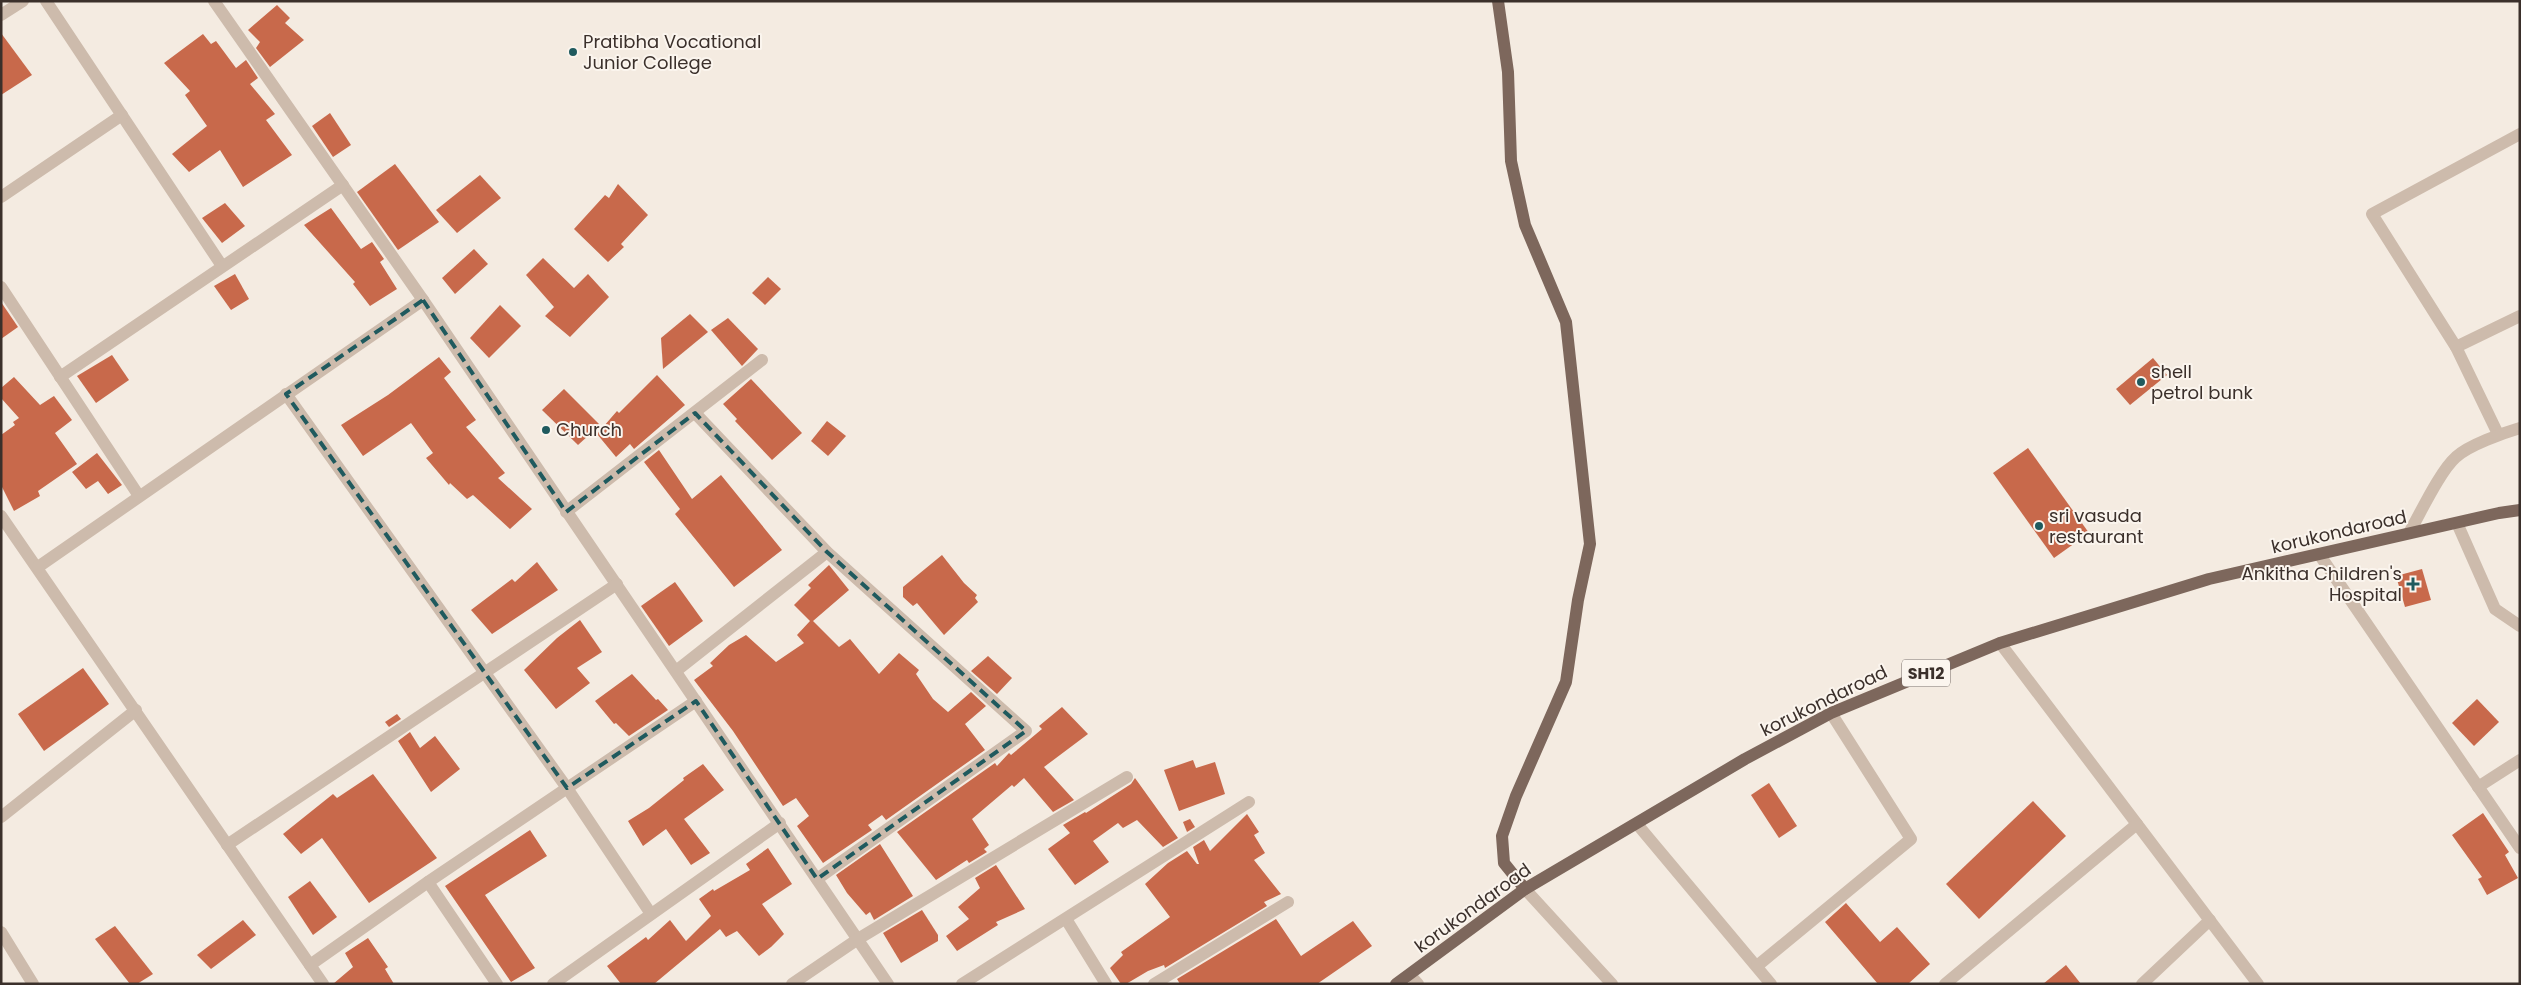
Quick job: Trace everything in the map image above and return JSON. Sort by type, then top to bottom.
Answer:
[{"type":"main road","points":[[1498,1],[1508,72],[1511,161],[1525,225],[1566,322],[1590,544],[1578,600],[1566,682],[1516,796],[1502,836],[1504,863],[1524,889]]},
{"type":"main road","name":"korukondaroad","points":[[1396,984],[1414,979],[1524,889],[1745,759],[1831,713],[2000,643],[2209,579],[2457,522],[2520,510]]},
{"type":"street","points":[[1,15],[22,1]]},
{"type":"street","points":[[46,1],[222,266]]},
{"type":"street","points":[[214,1],[423,300],[888,984]]},
{"type":"street","points":[[1,197],[122,115]]},
{"type":"street","points":[[2498,434],[2456,347],[2372,214],[2520,134]]},
{"type":"street","points":[[60,376],[343,186]]},
{"type":"street","points":[[1,288],[139,496]]},
{"type":"street","points":[[38,567],[423,300]]},
{"type":"street","points":[[2456,347],[2520,316]]},
{"type":"street","points":[[566,512],[762,360]]},
{"type":"street","points":[[286,394],[567,788],[651,914]]},
{"type":"street","points":[[695,413],[827,552],[1026,732],[817,879]]},
{"type":"street","points":[[2409,534],[2432,491],[2456,457],[2498,434],[2520,428]]},
{"type":"street","points":[[1,516],[38,567],[323,984]]},
{"type":"street","points":[[2457,522],[2495,610],[2520,626]]},
{"type":"street","points":[[676,671],[827,552]]},
{"type":"street","points":[[2319,554],[2520,848]]},
{"type":"street","points":[[227,845],[617,584]]},
{"type":"street","points":[[2000,643],[2258,984]]},
{"type":"street","points":[[310,965],[428,882],[696,701]]},
{"type":"street","points":[[1,817],[136,710]]},
{"type":"street","points":[[1757,966],[1911,839],[1831,713]]},
{"type":"street","points":[[2478,787],[2520,760]]},
{"type":"street","points":[[792,984],[858,939],[1127,776]]},
{"type":"street","points":[[962,984],[1249,802]]},
{"type":"street","points":[[553,984],[780,823]]},
{"type":"street","points":[[1637,824],[1771,984]]},
{"type":"street","points":[[1945,984],[2137,824]]},
{"type":"street","points":[[428,882],[497,984]]},
{"type":"street","points":[[1524,889],[1612,984]]},
{"type":"street","points":[[1154,984],[1288,902]]},
{"type":"street","points":[[1066,919],[1106,984]]},
{"type":"street","points":[[2142,984],[2210,920]]},
{"type":"street","points":[[1,932],[33,984]]},
{"type":"highlighted area","points":[[423,300],[566,512],[695,413],[827,552],[1026,731],[817,879],[696,701],[567,788],[286,394]]},
{"type":"building","points":[[277,5],[290,18],[285,23],[304,40],[270,67],[256,48],[260,42],[248,30]]},
{"type":"building","points":[[1,33],[32,75],[1,95]]},
{"type":"building","points":[[203,34],[211,44],[216,41],[236,68],[246,60],[258,78],[250,84],[275,114],[266,120],[292,155],[243,187],[220,150],[189,172],[172,154],[207,126],[185,95],[190,91],[164,63]]},
{"type":"building","points":[[330,113],[351,145],[333,157],[312,126]]},
{"type":"building","points":[[395,164],[439,222],[398,250],[357,192]]},
{"type":"building","points":[[480,175],[501,198],[457,233],[436,210]]},
{"type":"building","points":[[618,184],[648,215],[621,244],[624,247],[608,262],[574,229],[605,195],[609,198]]},
{"type":"building","points":[[225,203],[245,226],[222,243],[202,218]]},
{"type":"building","points":[[331,208],[361,249],[372,242],[384,259],[380,262],[397,289],[370,306],[353,284],[355,282],[304,225]]},
{"type":"building","points":[[474,249],[488,264],[455,294],[442,278]]},
{"type":"building","points":[[543,258],[574,288],[588,274],[609,297],[570,337],[545,316],[554,307],[526,275]]},
{"type":"building","points":[[235,274],[249,299],[231,310],[214,286]]},
{"type":"building","points":[[768,277],[781,289],[765,305],[752,293]]},
{"type":"building","points":[[1,302],[18,327],[1,339]]},
{"type":"building","points":[[500,305],[521,326],[489,358],[470,338]]},
{"type":"building","points":[[690,314],[708,332],[663,369],[661,338]]},
{"type":"building","points":[[728,318],[758,349],[742,366],[711,330]]},
{"type":"building","points":[[112,355],[129,380],[96,403],[77,376]]},
{"type":"building","points":[[439,357],[451,372],[444,378],[476,420],[466,427],[505,473],[498,478],[532,509],[510,529],[473,495],[467,499],[450,483],[449,485],[426,458],[433,453],[411,423],[363,456],[341,425],[388,395]]},
{"type":"building","name":"shell petrol bunk","points":[[2153,358],[2167,375],[2130,405],[2116,389]]},
{"type":"building","points":[[657,375],[685,405],[634,449],[630,444],[616,457],[597,434],[617,411],[619,413]]},
{"type":"building","points":[[14,377],[40,405],[54,396],[72,420],[55,433],[77,464],[38,491],[40,496],[14,511],[1,485],[1,435],[15,425],[13,422],[19,418],[1,398],[1,388]]},
{"type":"building","points":[[751,379],[802,433],[772,460],[735,421],[737,419],[723,404]]},
{"type":"building","points":[[564,389],[600,425],[578,445],[542,410]]},
{"type":"building","points":[[827,421],[846,436],[828,456],[811,441]]},
{"type":"building","points":[[2028,448],[2089,533],[2054,558],[1993,473]]},
{"type":"building","points":[[659,450],[692,499],[721,475],[782,550],[734,587],[675,514],[680,509],[644,462]]},
{"type":"building","points":[[97,453],[122,485],[108,494],[98,481],[86,489],[72,472]]},
{"type":"building","points":[[942,555],[964,583],[977,595],[975,598],[978,602],[944,635],[917,603],[913,606],[903,597],[903,587]]},
{"type":"building","points":[[537,562],[558,590],[492,634],[471,610],[512,579],[515,582]]},
{"type":"building","points":[[829,565],[849,590],[813,621],[839,647],[850,639],[879,674],[899,653],[919,670],[916,674],[933,699],[948,712],[971,692],[986,706],[965,724],[985,750],[886,820],[882,815],[868,825],[872,830],[823,863],[797,826],[809,816],[796,798],[783,806],[733,731],[694,680],[713,666],[710,663],[729,645],[746,635],[776,662],[804,643],[797,635],[810,621],[794,605],[811,588],[808,585]]},
{"type":"building","points":[[2422,569],[2431,600],[2405,607],[2396,576]]},
{"type":"building","points":[[675,582],[703,621],[669,646],[641,606]]},
{"type":"building","points":[[580,620],[602,652],[577,668],[590,683],[556,709],[524,670],[557,638]]},
{"type":"building","points":[[988,656],[1012,678],[997,694],[971,671]]},
{"type":"building","points":[[83,668],[109,704],[44,751],[18,714]]},
{"type":"building","points":[[632,674],[668,710],[629,736],[616,723],[614,724],[595,701]]},
{"type":"building","points":[[2477,699],[2499,722],[2474,746],[2452,723]]},
{"type":"building","points":[[1062,707],[1088,734],[1044,767],[1074,800],[1053,812],[1024,778],[1014,787],[1012,785],[972,819],[989,845],[984,849],[987,852],[969,863],[967,860],[936,880],[897,832],[995,763],[997,766],[1009,753],[1011,755],[1042,729],[1039,726]]},
{"type":"building","points":[[397,714],[401,719],[389,727],[385,722]]},
{"type":"building","points":[[410,732],[420,748],[435,736],[460,769],[431,792],[398,741]]},
{"type":"building","points":[[1193,760],[1196,768],[1215,762],[1225,794],[1179,811],[1164,770]]},
{"type":"building","points":[[703,764],[724,790],[684,819],[710,853],[691,865],[666,829],[643,846],[628,821],[649,808],[684,780],[683,778]]},
{"type":"building","points":[[373,774],[437,858],[369,903],[322,838],[301,854],[283,834],[333,794],[337,798]]},
{"type":"building","points":[[1135,778],[1178,838],[1163,847],[1137,820],[1123,828],[1118,823],[1093,841],[1109,862],[1075,885],[1048,849],[1070,833],[1063,825],[1086,813],[1131,784]]},
{"type":"building","points":[[1769,783],[1797,826],[1779,838],[1751,795]]},
{"type":"building","points":[[2033,801],[2066,836],[1979,919],[1946,884]]},
{"type":"building","points":[[2483,813],[2509,852],[2505,855],[2518,878],[2487,895],[2478,879],[2482,877],[2452,835]]},
{"type":"building","points":[[1247,814],[1259,832],[1254,835],[1265,853],[1254,860],[1281,894],[1264,902],[1267,906],[1165,968],[1164,965],[1148,971],[1126,984],[1121,984],[1110,968],[1123,955],[1121,952],[1170,917],[1145,884],[1168,863],[1187,851],[1199,864],[1193,847],[1204,840],[1210,851]]},
{"type":"building","points":[[1190,819],[1195,827],[1187,832],[1183,822]]},
{"type":"building","points":[[530,830],[547,856],[485,895],[535,968],[511,982],[445,886]]},
{"type":"building","points":[[880,844],[913,896],[874,920],[870,912],[866,915],[847,893],[836,875]]},
{"type":"building","points":[[768,848],[792,884],[762,904],[784,934],[771,947],[759,956],[737,931],[726,937],[720,929],[654,984],[621,984],[607,966],[646,937],[648,940],[670,920],[686,941],[711,916],[699,899],[713,889],[714,891],[750,870],[746,864]]},
{"type":"building","points":[[996,865],[1025,909],[996,922],[998,925],[957,951],[946,936],[969,919],[958,907],[980,888],[975,878]]},
{"type":"building","points":[[310,881],[337,917],[313,935],[288,897]]},
{"type":"building","points":[[1846,903],[1880,942],[1897,927],[1930,964],[1908,984],[1878,984],[1825,922]]},
{"type":"building","points":[[922,910],[938,935],[938,941],[901,963],[883,933]]},
{"type":"building","points":[[1276,919],[1301,956],[1353,921],[1372,946],[1317,984],[1180,984],[1177,979]]},
{"type":"building","points":[[243,920],[256,935],[211,969],[197,955]]},
{"type":"building","points":[[115,926],[153,974],[137,984],[130,984],[95,939]]},
{"type":"building","points":[[368,938],[388,967],[385,969],[394,984],[333,984],[353,967],[345,953]]},
{"type":"building","points":[[2066,965],[2081,984],[2043,984]]},
{"type":"place","name":"Pratibha Vocational Junior College","points":[[573,52]]},
{"type":"place","name":"shell petrol bunk","points":[[2141,382]]},
{"type":"place","name":"Church","points":[[546,430]]},
{"type":"place","name":"sri vasuda restaurant","points":[[2039,526]]},
{"type":"place","name":"Ankitha Children's Hospital","points":[[2413,584]]}]
